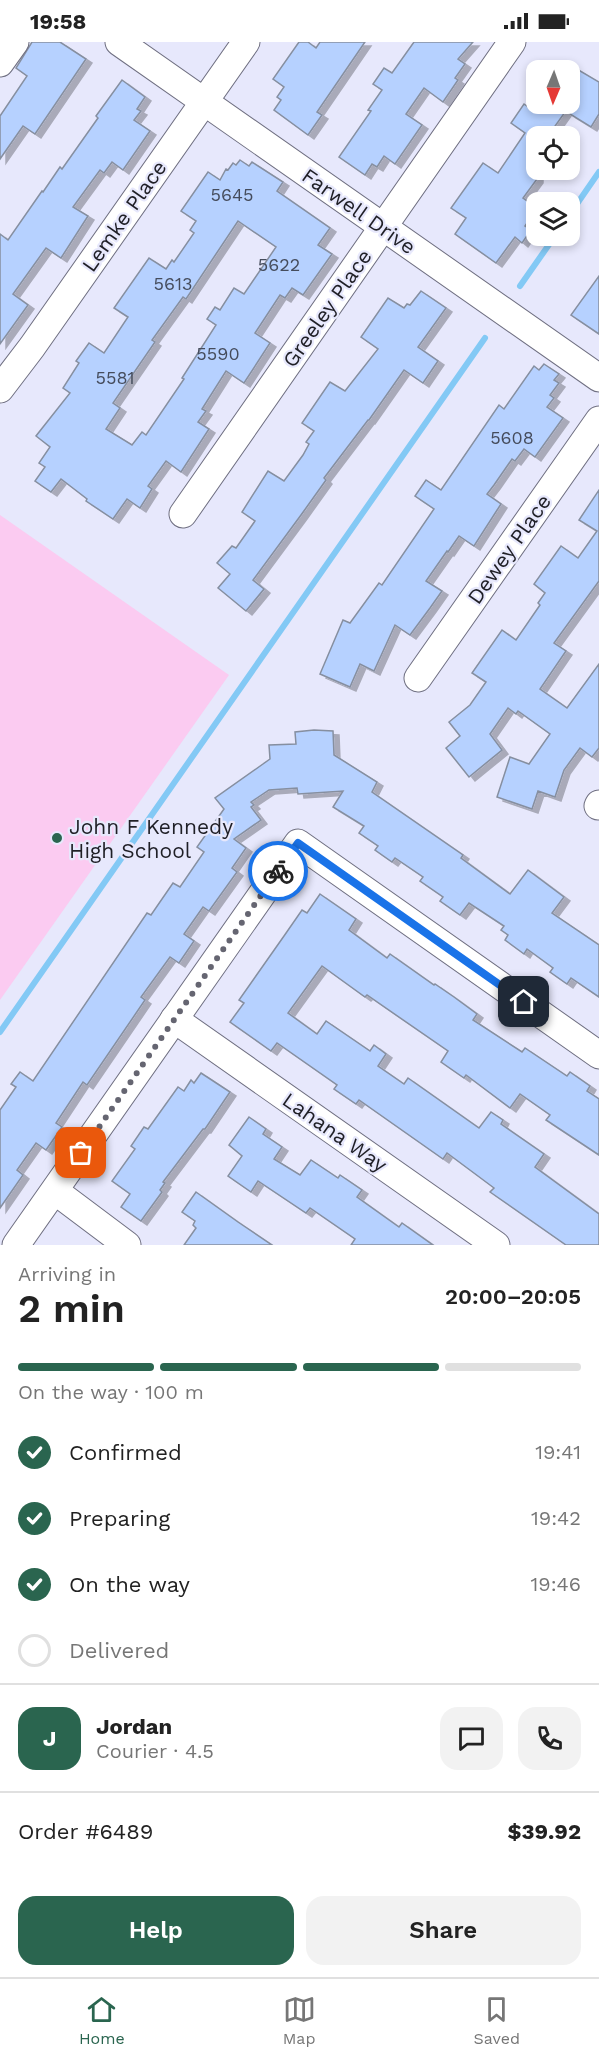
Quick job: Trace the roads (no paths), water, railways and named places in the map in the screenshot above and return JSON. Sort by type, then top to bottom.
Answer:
[{"type":"street","points":[[0,63],[15,42]]},
{"type":"street","name":"Farwell Drive","points":[[119,42],[599,378]]},
{"type":"street","name":"Lemke Place","points":[[0,389],[32,347],[246,42]]},
{"type":"street","name":"Greeley Place","points":[[183,514],[512,42]]},
{"type":"street","name":"Dewey Place","points":[[418,678],[599,420]]},
{"type":"street","points":[[16,1245],[298,843],[599,1055]]},
{"type":"street","name":"Lahana Way","points":[[174,1019],[496,1245]]},
{"type":"street","points":[[55,1191],[127,1245]]},
{"type":"waterway","points":[[580,200],[599,172]]},
{"type":"waterway","points":[[520,286],[548,246]]},
{"type":"waterway","points":[[0,1032],[485,338]]},
{"type":"place","name":"John F Kennedy High School","points":[[57,838]]}]
